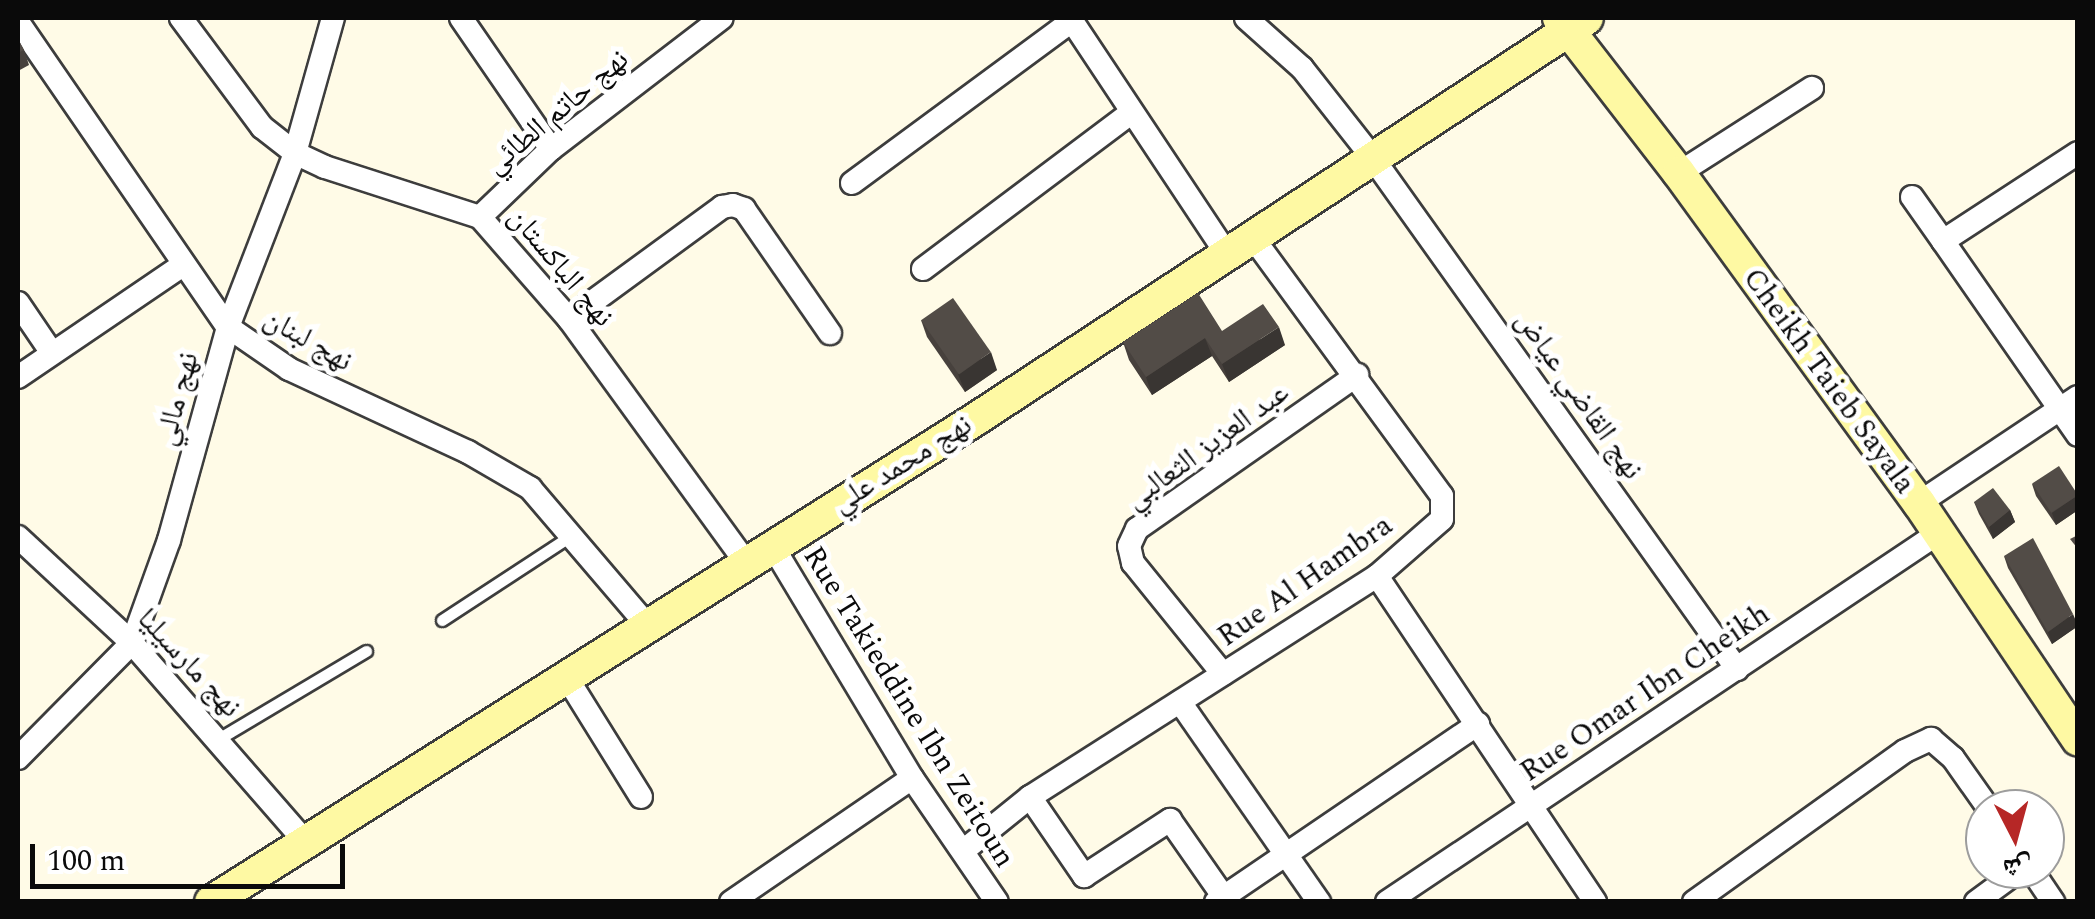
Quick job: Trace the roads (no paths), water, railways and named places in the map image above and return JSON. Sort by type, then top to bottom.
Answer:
[{"type":"street","name":"نهج الباكستان","points":[[182,18],[262,127],[296,153],[324,167],[480,217],[570,319],[758,553]]},
{"type":"street","name":"نهج مالي","points":[[18,758],[132,643],[170,540],[228,327],[296,153],[332,18]]},
{"type":"street","points":[[461,18],[551,149]]},
{"type":"street","name":"نهج حاتم الطائي","points":[[480,217],[551,149],[722,18]]},
{"type":"street","name":"نهج القاضي عياض","points":[[1246,18],[1302,68],[1372,156],[1736,668]]},
{"type":"street","points":[[852,183],[1071,19]]},
{"type":"street","name":"Rue Al Hambra","points":[[963,851],[1030,797],[1377,576],[1442,519],[1446,503],[1358,375],[1239,244],[1131,113],[1071,19]]},
{"type":"street","name":"نهج لبنان","points":[[18,22],[228,327],[289,369],[510,474],[530,488],[647,625]]},
{"type":"street","name":"نهج محمد علي","points":[[218,900],[758,553],[979,417],[1571,22]]},
{"type":"street","name":"Cheikh Taieb Sayala","points":[[1571,22],[1918,504],[2078,740]]},
{"type":"street","points":[[1679,173],[1812,88]]},
{"type":"street","points":[[923,269],[1131,113]]},
{"type":"street","points":[[1943,242],[2078,153]]},
{"type":"street","points":[[1912,197],[2069,403],[2078,435]]},
{"type":"street","points":[[570,319],[722,207],[733,205],[744,209],[830,333]]},
{"type":"street","points":[[18,377],[183,265]]},
{"type":"street","points":[[18,303],[52,353]]},
{"type":"street","name":"عبد العزيز الثعالبي","points":[[1223,674],[1133,563],[1129,546],[1137,529],[1358,375]]},
{"type":"street","points":[[1918,504],[2069,403]]},
{"type":"street","name":"Rue Omar Ibn Cheikh","points":[[1387,902],[1937,534]]},
{"type":"street","name":"نهج مارسيليا","points":[[18,537],[132,643],[220,738],[305,841]]},
{"type":"street","name":"Rue Takieddine Ibn Zeitoun","points":[[758,553],[997,902]]},
{"type":"street","points":[[1377,576],[1594,902]]},
{"type":"street","points":[[566,678],[641,798]]},
{"type":"street","points":[[1180,702],[1320,902]]},
{"type":"street","points":[[1030,797],[1084,876],[1170,820],[1220,899],[1478,724]]},
{"type":"street","points":[[1694,902],[1905,750],[1932,739],[1953,758],[1975,789]]},
{"type":"street","points":[[731,902],[912,778]]},
{"type":"lane","points":[[442,620],[569,538]]},
{"type":"lane","points":[[220,738],[366,651]]}]
